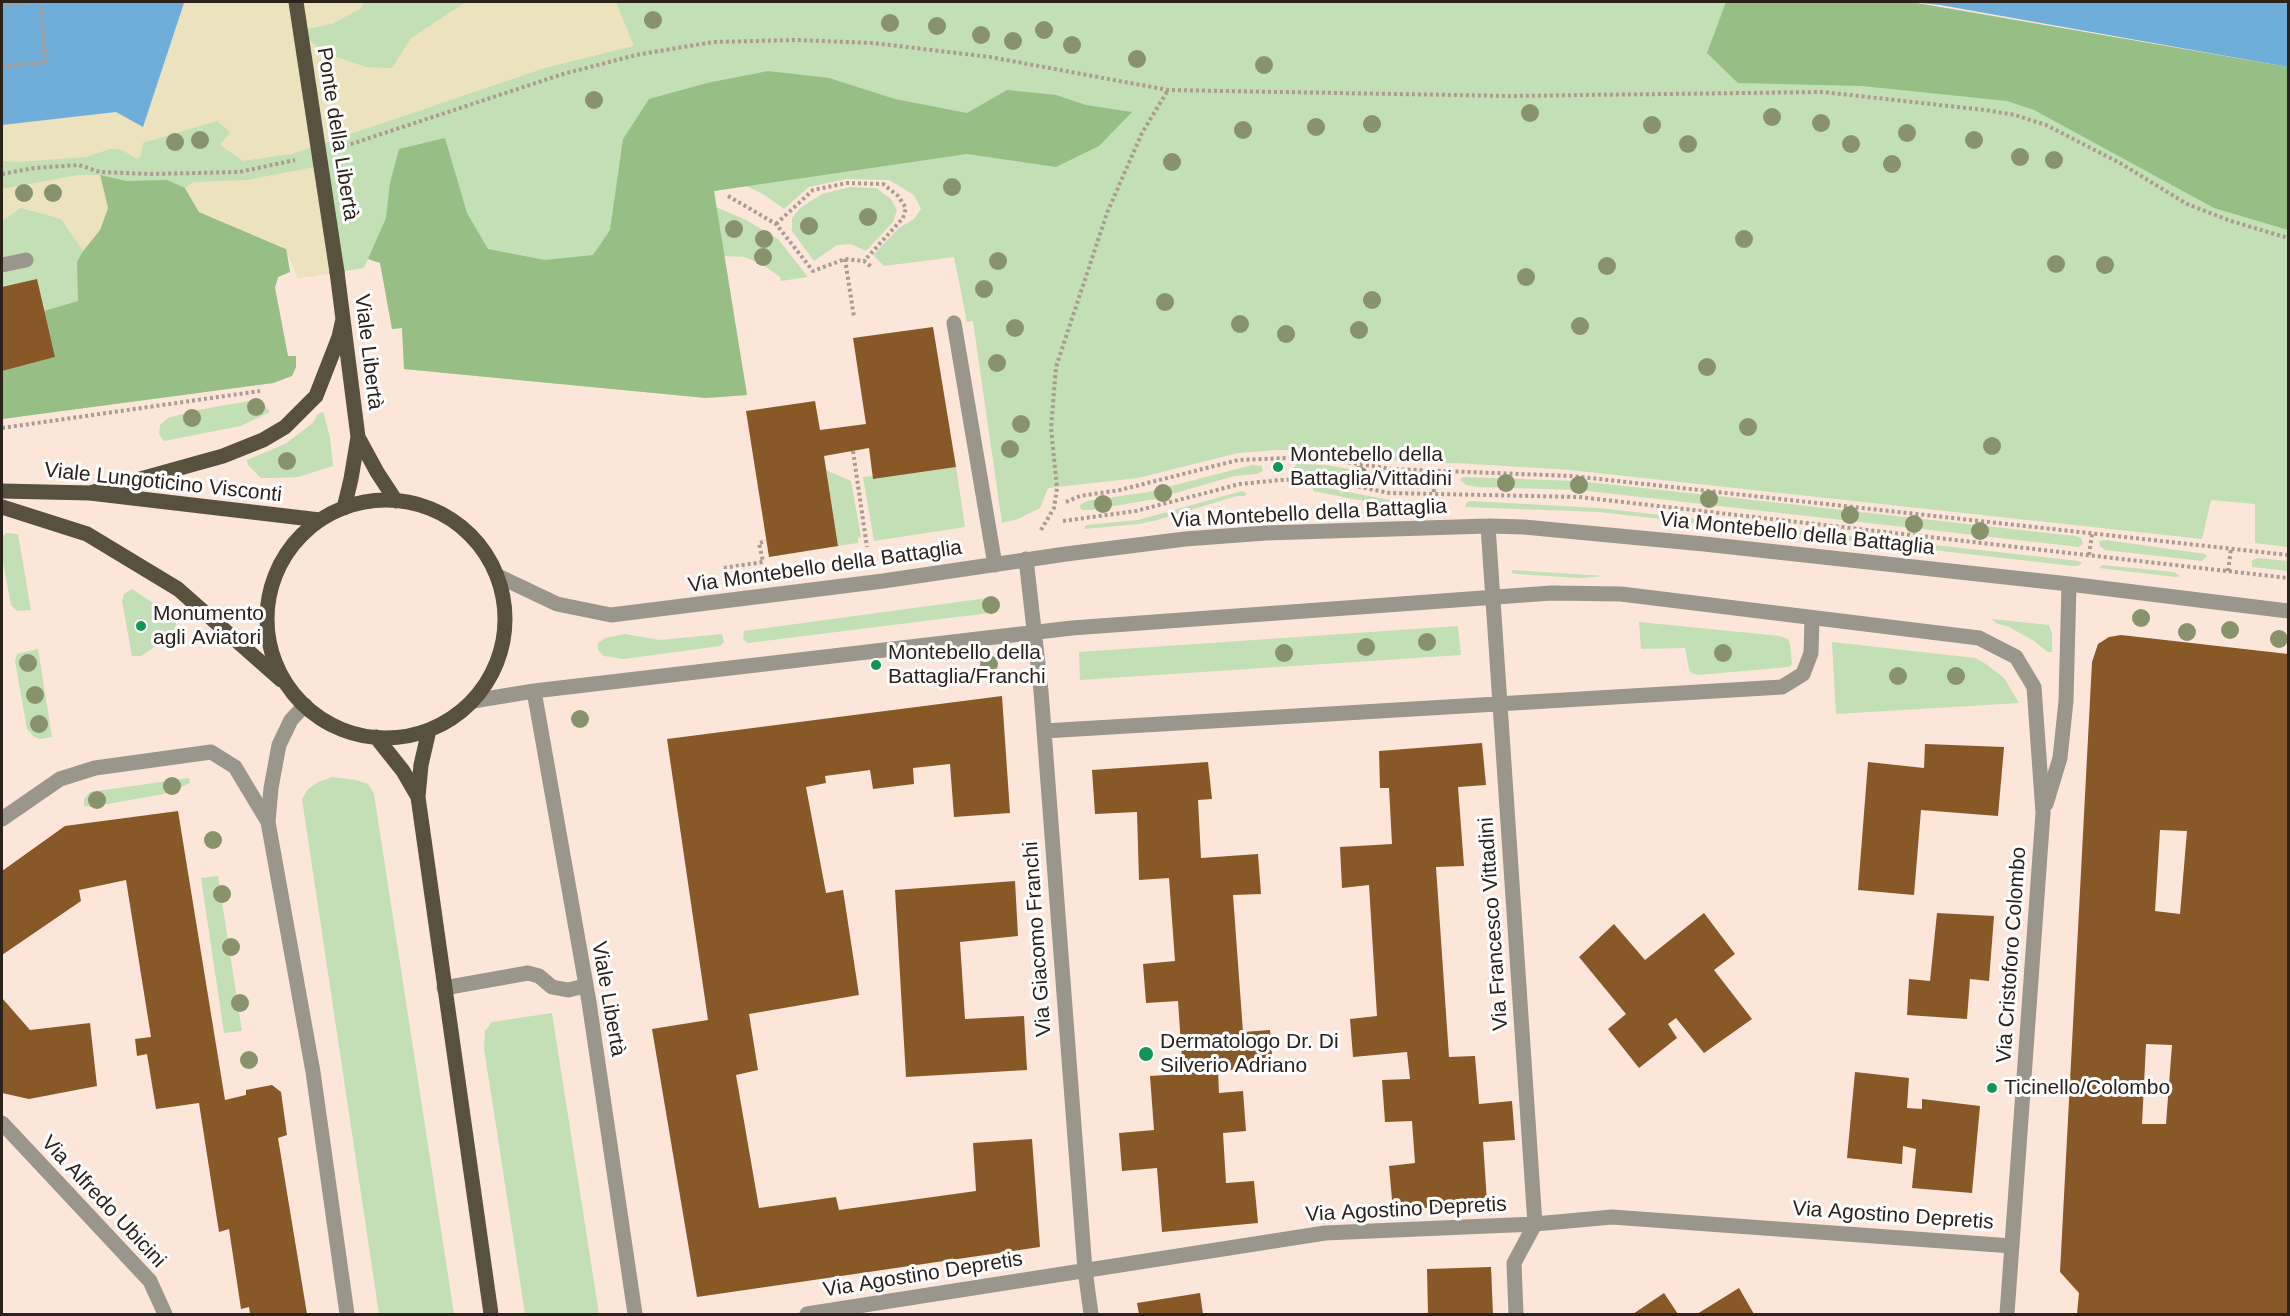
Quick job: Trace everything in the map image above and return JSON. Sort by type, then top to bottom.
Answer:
[{"type":"main road","name":"Ponte della Libertà","points":[[296,2],[337,272]]},
{"type":"main road","name":"Viale Libertà","points":[[337,272],[358,437],[344,508]]},
{"type":"main road","points":[[90,493],[223,456],[263,440],[285,427],[316,396],[339,337],[343,319]]},
{"type":"main road","name":"Viale Libertà","points":[[358,437],[396,501]]},
{"type":"main road","name":"Viale Lungoticino Visconti","points":[[2,490],[90,493],[320,520]]},
{"type":"main road","points":[[2,507],[87,534],[178,589],[287,685],[304,705],[326,722],[350,732],[376,737],[403,736],[429,730],[453,717],[473,701],[489,679],[500,655],[505,629],[505,602],[498,576],[485,552],[468,532],[447,517],[430,509],[396,501],[370,501],[344,508],[320,520],[300,538],[284,559],[273,583],[269,601],[268,636],[275,662],[287,685]]},
{"type":"main road","points":[[429,730],[421,765],[418,797],[491,1314]]},
{"type":"main road","points":[[376,737],[403,771],[418,797]]},
{"type":"street","points":[[2,265],[26,260]]},
{"type":"street","points":[[954,323],[995,565]]},
{"type":"street","name":"Via Montebello della Battaglia","points":[[498,576],[556,604],[611,615],[1185,539],[1266,533],[1488,526],[1524,527],[1704,544],[2289,611]]},
{"type":"street","name":"Via Francesco Vittadini","points":[[1488,526],[1535,1224]]},
{"type":"street","name":"Via Giacomo Franchi","points":[[1026,560],[1044,731],[1085,1270],[1091,1314]]},
{"type":"street","name":"Via Cristoforo Colombo","points":[[2043,813],[2060,758],[2066,701],[2068,584]]},
{"type":"street","points":[[473,701],[534,691],[1072,628],[1551,593],[1621,594],[1812,618],[1811,653],[1803,674],[1782,687],[1044,731]]},
{"type":"street","name":"Via Cristoforo Colombo","points":[[1812,618],[1979,638],[2016,657],[2034,687],[2043,813],[2007,1314]]},
{"type":"street","name":"Viale Libertà","points":[[534,691],[592,1024],[635,1314]]},
{"type":"street","points":[[304,705],[291,720],[279,745],[271,788],[268,822],[313,1072],[347,1314]]},
{"type":"street","points":[[2,819],[60,779],[86,771],[151,759],[212,752],[235,767],[268,822]]},
{"type":"street","points":[[444,988],[528,973],[538,976],[552,987],[568,990],[585,986]]},
{"type":"street","name":"Via Alfredo Ubicini","points":[[2,1124],[150,1281],[165,1314]]},
{"type":"street","name":"Via Agostino Depretis","points":[[807,1314],[1325,1233],[1535,1224],[1612,1218],[2012,1246]]},
{"type":"street","points":[[1516,1314],[1514,1263],[1535,1224]]},
{"type":"path","points":[[2,4],[31,2]]},
{"type":"path","points":[[2,66],[45,62],[41,2]]},
{"type":"path","points":[[340,147],[563,74],[636,55],[713,42],[797,40],[873,43],[990,57],[1168,90],[1509,96],[1823,92],[1985,110],[2015,115],[2046,125],[2120,164],[2187,204],[2231,221],[2289,238]]},
{"type":"path","points":[[1026,560],[1054,508],[1058,488],[1051,428],[1056,367],[1107,213],[1142,133],[1168,90]]},
{"type":"path","points":[[2,174],[34,168],[79,165],[100,172],[151,174],[239,171],[296,159]]},
{"type":"path","points":[[776,224],[813,190],[847,183],[883,184],[898,196],[906,208],[903,218],[864,261]]},
{"type":"path","points":[[728,196],[776,224],[813,271],[845,259],[864,261],[873,268]]},
{"type":"path","points":[[845,259],[854,317]]},
{"type":"path","points":[[2,428],[260,391]]},
{"type":"path","points":[[853,450],[867,547]]},
{"type":"path","points":[[1066,502],[1080,496],[1120,490],[1238,460],[1312,457],[1392,469],[1572,476],[2289,555]]},
{"type":"path","points":[[1433,471],[1434,494]]},
{"type":"path","points":[[2089,555],[2092,534]]},
{"type":"path","points":[[726,578],[723,568],[763,562],[759,543],[766,541]]},
{"type":"path","points":[[2228,571],[2231,549]]},
{"type":"green space","points":[[188,2],[360,9],[364,2],[1911,2],[2288,67],[2288,547],[2255,543],[2255,504],[2211,500],[2202,539],[1570,470],[1457,463],[1415,464],[1340,450],[1276,450],[1238,453],[1138,478],[1048,488],[1040,508],[1018,519],[1002,523],[973,321],[967,322],[954,257],[884,266],[873,255],[899,228],[914,219],[921,209],[914,195],[889,180],[846,179],[809,187],[784,209],[763,194],[746,186],[714,191],[716,207],[746,220],[778,239],[808,277],[781,281],[780,277],[762,264],[744,257],[724,256],[747,395],[706,398],[404,369],[402,328],[392,329],[380,262],[368,259],[364,268],[298,278],[287,252],[290,272],[278,277],[275,288],[288,356],[296,356],[296,367],[292,376],[273,383],[2,419],[2,125],[116,112]]},
{"type":"green space","points":[[1726,2],[1911,2],[2288,67],[2288,230],[2214,208],[2034,110],[2007,101],[1862,86],[1738,83],[1707,53]]},
{"type":"green space","points":[[768,71],[829,78],[895,99],[967,113],[1007,90],[1056,95],[1086,105],[1132,112],[1099,146],[1056,167],[967,154],[714,191],[747,395],[706,398],[404,369],[402,328],[392,329],[380,263],[368,259],[386,218],[390,183],[399,149],[445,138],[467,213],[488,249],[545,260],[593,255],[610,230],[623,139],[649,99],[707,83]]},
{"type":"green space","points":[[100,175],[126,181],[167,180],[185,188],[199,212],[286,249],[290,272],[278,277],[275,288],[288,356],[296,356],[296,367],[292,376],[273,383],[2,419],[2,371],[55,357],[44,311],[78,301],[77,262],[100,230],[108,208]]},
{"type":"green space","points":[[850,187],[876,188],[891,199],[897,210],[893,222],[866,251],[851,244],[837,245],[814,261],[792,231],[792,218],[800,208],[822,194]]},
{"type":"green space","points":[[255,400],[270,412],[241,426],[164,441],[159,434],[160,425],[168,418]]},
{"type":"green space","points":[[323,412],[330,437],[333,466],[298,477],[261,478],[248,465],[247,460],[285,444],[313,423],[318,414]]},
{"type":"green space","points":[[1296,464],[1326,465],[1387,475],[1392,478],[1404,478],[1406,481],[1405,485],[1400,486],[1322,470],[1297,474],[1294,468]]},
{"type":"green space","points":[[1252,465],[1262,466],[1263,471],[1257,474],[1234,476],[1155,499],[1091,510],[1080,508],[1081,504],[1087,501],[1148,492]]},
{"type":"green space","points":[[956,467],[965,527],[874,541],[863,477],[873,476],[874,479]]},
{"type":"green space","points":[[826,470],[851,481],[861,537],[858,538],[858,543],[838,546]]},
{"type":"green space","points":[[1462,477],[1578,481],[2075,536],[2081,538],[2083,544],[2079,547],[1579,490],[1478,487],[1466,485],[1460,480]]},
{"type":"green space","points":[[1322,487],[1395,501],[1400,505],[1390,506],[1313,491],[1313,488]]},
{"type":"green space","points":[[1242,491],[1246,493],[1245,496],[1237,496],[1154,521],[1084,529],[1086,525],[1138,520]]},
{"type":"green space","points":[[1467,502],[1599,508],[2082,563],[2073,566],[1599,512],[1465,507]]},
{"type":"green space","points":[[6,533],[18,534],[31,610],[17,611],[11,605],[2,557],[2,537]]},
{"type":"green space","points":[[2106,540],[2207,556],[2202,561],[2105,550],[2100,546],[2099,541]]},
{"type":"green space","points":[[2258,558],[2288,561],[2288,571],[2252,567],[2252,560]]},
{"type":"green space","points":[[2102,565],[2174,572],[2180,576],[2099,568]]},
{"type":"green space","points":[[1512,570],[1605,576],[1580,578],[1516,574],[1512,573]]},
{"type":"green space","points":[[132,589],[174,617],[178,631],[141,656],[132,656],[122,601],[124,594]]},
{"type":"green space","points":[[995,597],[999,606],[989,613],[748,643],[743,639],[744,631]]},
{"type":"green space","points":[[1992,619],[2049,625],[2052,634],[2052,652],[2048,652],[2034,641]]},
{"type":"green space","points":[[1639,622],[1780,636],[1788,639],[1792,664],[1789,667],[1698,675],[1691,673],[1689,669],[1685,648],[1641,649]]},
{"type":"green space","points":[[1458,626],[1461,655],[1080,680],[1079,652]]},
{"type":"green space","points":[[625,634],[660,640],[722,634],[724,642],[720,646],[623,659],[604,656],[598,650],[598,643],[605,638]]},
{"type":"green space","points":[[1832,642],[1975,658],[2004,678],[2019,703],[1836,714]]},
{"type":"green space","points":[[38,649],[52,737],[40,739],[33,736],[27,729],[15,661],[17,654]]},
{"type":"green space","points":[[332,777],[368,784],[374,794],[454,1314],[379,1314],[302,799],[308,789]]},
{"type":"green space","points":[[189,778],[190,783],[169,793],[91,807],[84,806],[84,799],[90,792]]},
{"type":"green space","points":[[218,876],[242,1031],[224,1033],[201,878]]},
{"type":"green space","points":[[552,1013],[599,1314],[525,1314],[484,1048],[485,1031],[492,1022]]},
{"type":"sand","points":[[364,2],[360,9],[332,24],[297,31],[328,54],[366,67],[392,68],[411,38],[466,2],[616,2],[634,46],[545,68],[292,154],[243,161],[220,145],[230,132],[217,121],[143,143],[141,156],[137,159],[122,150],[110,149],[86,157],[19,162],[2,161],[2,125],[116,112],[184,3]]},
{"type":"sand","points":[[319,166],[337,272],[298,278],[286,249],[199,212],[185,188],[193,182],[247,180]]},
{"type":"sand","points":[[78,175],[100,175],[108,208],[100,230],[83,251],[61,219],[21,208],[2,221],[2,189]]},
{"type":"water","points":[[2,2],[188,2],[184,3],[143,127],[116,112],[2,125]]},
{"type":"water","points":[[1911,2],[2288,2],[2288,67],[1940,5]]},
{"type":"building","points":[[37,279],[55,357],[2,371],[2,287]]},
{"type":"building","points":[[933,327],[956,467],[873,479],[869,448],[824,456],[838,546],[769,557],[746,411],[815,401],[820,430],[866,424],[853,338]]},
{"type":"building","points":[[2121,635],[2288,654],[2288,1314],[2077,1314],[2079,1293],[2060,1272],[2092,662],[2098,644],[2109,637]],"holes":[[[2160,830],[2187,831],[2180,914],[2155,911]],[[2146,1044],[2172,1045],[2166,1124],[2142,1124]]]},
{"type":"building","points":[[1002,696],[1010,813],[954,817],[950,764],[913,768],[914,784],[873,789],[870,770],[825,776],[826,783],[806,787],[826,893],[843,890],[859,995],[749,1014],[758,1070],[736,1075],[759,1208],[836,1197],[839,1210],[976,1191],[973,1143],[1032,1139],[1040,1247],[697,1297],[652,1029],[708,1020],[667,739]]},
{"type":"building","points":[[1482,743],[1486,785],[1458,787],[1464,866],[1436,867],[1449,1057],[1475,1056],[1479,1104],[1512,1101],[1515,1140],[1483,1142],[1487,1202],[1393,1211],[1389,1166],[1415,1163],[1412,1121],[1385,1122],[1382,1080],[1410,1079],[1407,1052],[1353,1057],[1350,1019],[1377,1016],[1369,885],[1342,888],[1340,847],[1392,844],[1389,788],[1380,788],[1379,751]]},
{"type":"building","points":[[1925,744],[2004,747],[1998,816],[1921,810],[1914,895],[1858,890],[1868,762],[1924,768]]},
{"type":"building","points":[[1208,762],[1212,799],[1198,800],[1201,858],[1258,854],[1261,894],[1233,895],[1243,1032],[1270,1030],[1273,1067],[1218,1071],[1219,1093],[1243,1091],[1246,1131],[1223,1133],[1226,1183],[1254,1181],[1258,1223],[1162,1232],[1157,1168],[1122,1171],[1119,1133],[1154,1130],[1150,1076],[1183,1074],[1178,1001],[1146,1003],[1143,964],[1175,961],[1169,878],[1139,880],[1137,812],[1095,814],[1092,770]]},
{"type":"building","points":[[178,811],[225,1100],[246,1095],[246,1090],[272,1085],[281,1092],[287,1135],[278,1138],[307,1314],[250,1314],[249,1307],[241,1309],[229,1229],[219,1232],[199,1103],[156,1109],[147,1054],[137,1056],[135,1039],[151,1037],[126,880],[79,890],[81,901],[2,955],[2,871],[65,826]]},
{"type":"building","points":[[1015,881],[1018,936],[960,942],[965,1019],[1024,1016],[1027,1070],[906,1077],[895,890]]},
{"type":"building","points":[[1704,913],[1735,954],[1714,970],[1752,1019],[1704,1053],[1676,1018],[1668,1024],[1677,1038],[1639,1068],[1608,1029],[1626,1014],[1579,957],[1614,924],[1645,960]]},
{"type":"building","points":[[1937,913],[1994,916],[1989,981],[1970,979],[1967,1019],[1907,1015],[1909,979],[1930,981]]},
{"type":"building","points":[[2,998],[30,1030],[90,1023],[97,1086],[29,1099],[2,1093]]},
{"type":"building","points":[[1855,1072],[1909,1078],[1907,1108],[1922,1109],[1922,1099],[1980,1106],[1972,1193],[1912,1188],[1916,1149],[1903,1146],[1902,1164],[1847,1158]]},
{"type":"building","points":[[1491,1267],[1493,1314],[1428,1314],[1427,1269]]},
{"type":"building","points":[[1739,1288],[1754,1314],[1697,1314]]},
{"type":"building","points":[[1200,1293],[1203,1314],[1139,1314],[1137,1303]]},
{"type":"building","points":[[1664,1293],[1678,1314],[1633,1314]]},
{"type":"place","name":"Montebello della Battaglia/Vittadini","points":[[1278,467]]},
{"type":"place","name":"Monumento agli Aviatori","points":[[141,626]]},
{"type":"place","name":"Montebello della Battaglia/Franchi","points":[[876,665]]},
{"type":"place","name":"Dermatologo Dr. Di Silverio Adriano","points":[[1146,1054]]},
{"type":"place","name":"Ticinello/Colombo","points":[[1992,1088]]}]
